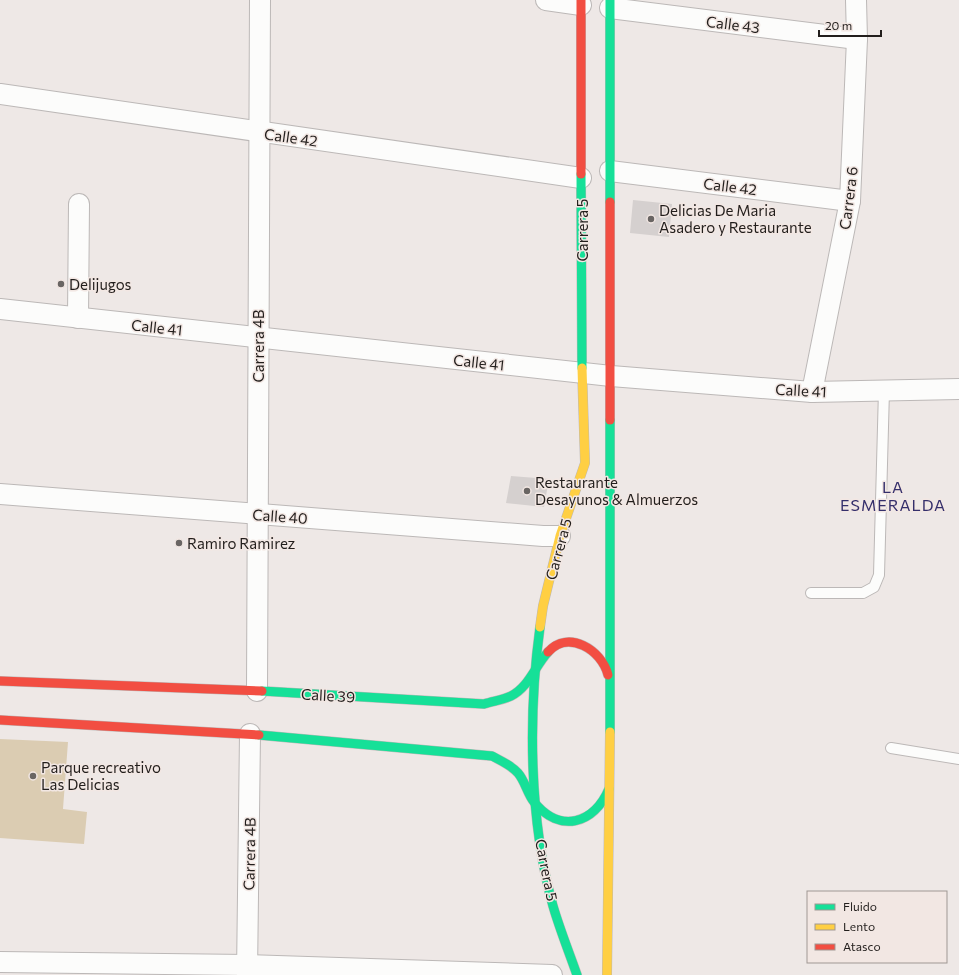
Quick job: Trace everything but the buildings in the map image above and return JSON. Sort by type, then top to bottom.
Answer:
[{"type":"main road","name":"Carrera 5","points":[[576,975],[554,906],[543,856],[536,803],[532,733],[534,670],[543,606],[560,536],[585,463],[582,374],[581,2]]},
{"type":"main road","name":"Carrera 5","points":[[607,975],[610,787],[610,4]]},
{"type":"main road","name":"Calle 39","points":[[0,681],[257,691],[484,704],[517,693],[534,670],[543,654],[558,644],[576,642],[593,649],[605,663],[610,680]]},
{"type":"main road","points":[[0,720],[250,734],[492,756],[518,773],[536,803],[560,819],[573,821],[586,818],[598,811],[606,800],[610,787]]},
{"type":"street","name":"Carrera 4B","points":[[257,691],[260,0]]},
{"type":"street","points":[[546,0],[581,2]]},
{"type":"street","name":"Carrera 6","points":[[812,392],[850,201],[857,39],[856,0]]},
{"type":"street","name":"Calle 43","points":[[610,4],[857,39]]},
{"type":"street","name":"Calle 42","points":[[0,94],[581,178]]},
{"type":"street","name":"Calle 42","points":[[610,171],[850,201]]},
{"type":"street","points":[[78,318],[79,204]]},
{"type":"street","name":"Calle 41","points":[[0,309],[582,374],[812,392],[959,389]]},
{"type":"street","name":"Calle 40","points":[[0,494],[543,536],[560,536]]},
{"type":"street","name":"Carrera 4B","points":[[247,970],[250,734]]},
{"type":"street","points":[[0,962],[247,970],[552,975]]},
{"type":"lane","points":[[811,592],[863,593],[874,587],[878,575],[884,390]]},
{"type":"lane","points":[[891,748],[959,759]]},
{"type":"shaded area","name":"Parque recreativo Las Delicias","points":[[0,739],[68,742],[63,809],[87,812],[84,844],[0,838]]},
{"type":"traffic: fast","points":[[610,0],[610,202]]},
{"type":"traffic: fast","points":[[581,174],[582,368]]},
{"type":"traffic: fast","points":[[610,420],[610,732]]},
{"type":"traffic: fast","points":[[540,627],[536,661],[533,731],[535,803],[545,873],[553,906],[577,975]]},
{"type":"traffic: fast","points":[[262,691],[484,704],[511,696],[517,692],[527,682],[548,652]]},
{"type":"traffic: fast","points":[[259,735],[492,756],[509,765],[518,773],[534,802],[544,812],[565,821],[576,821],[586,817],[603,801],[609,789]]},
{"type":"traffic: slow","points":[[540,627],[543,606],[560,536],[585,463],[582,368]]},
{"type":"traffic: slow","points":[[607,975],[610,732]]},
{"type":"traffic: jam","points":[[581,0],[581,174]]},
{"type":"traffic: jam","points":[[610,202],[610,420]]},
{"type":"traffic: jam","points":[[548,652],[556,645],[565,642],[583,646],[592,651],[599,658],[605,666],[608,675]]},
{"type":"traffic: jam","points":[[0,681],[262,691]]},
{"type":"traffic: jam","points":[[0,720],[259,735]]},
{"type":"place","name":"Delicias De Maria Asadero y Restaurante","points":[[651,219]]},
{"type":"place","name":"Delijugos","points":[[61,284]]},
{"type":"place","name":"Restaurante Desayunos & Almuerzos","points":[[527,491]]},
{"type":"place","name":"Ramiro Ramirez","points":[[179,543]]},
{"type":"place","name":"Parque recreativo Las Delicias","points":[[33,776]]},
{"type":"district","name":"LA ESMERALDA","points":[[893,495]]}]
